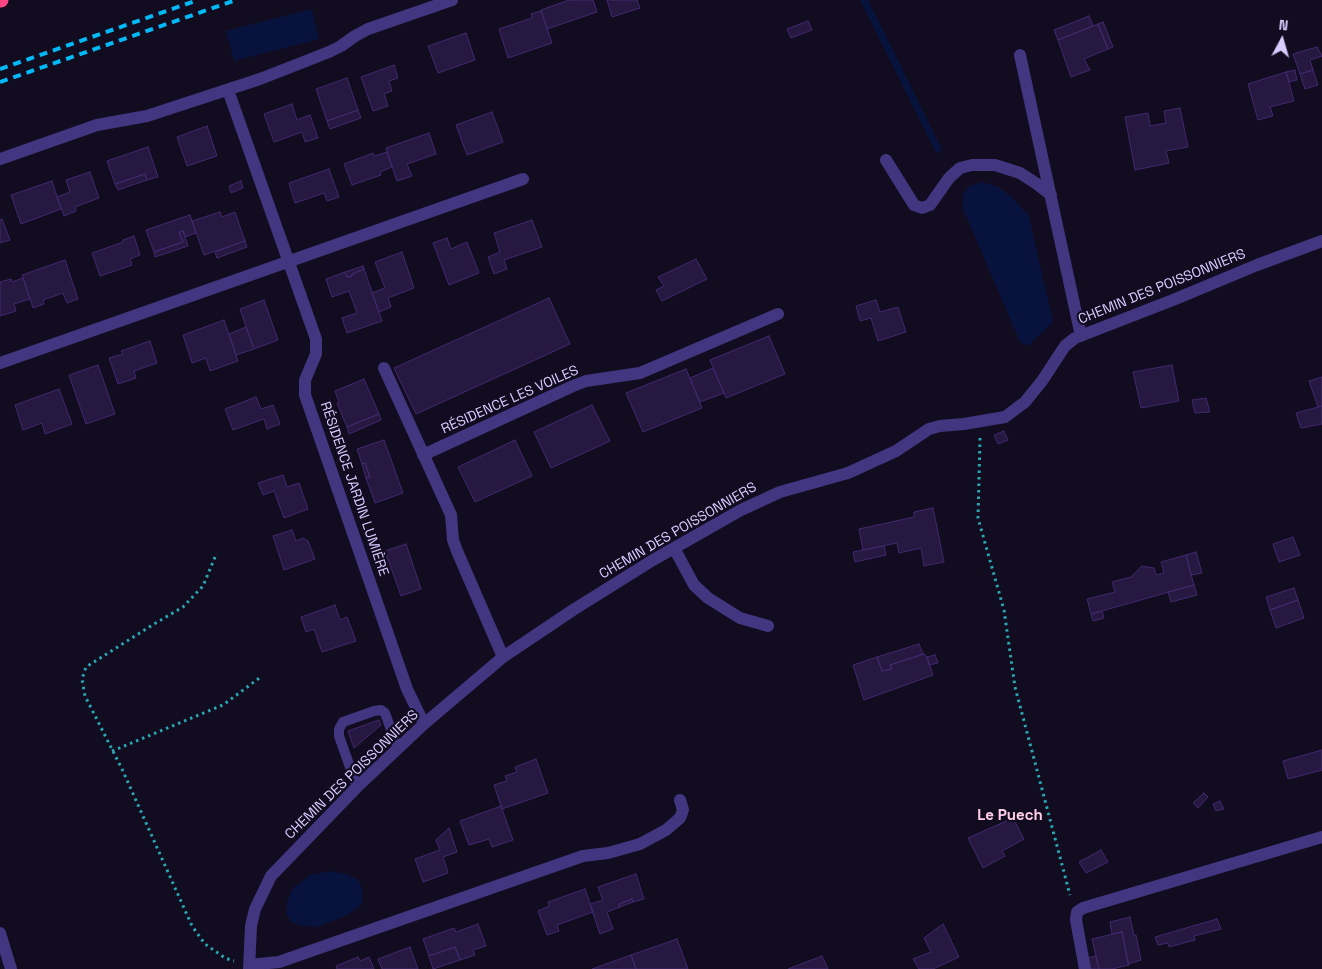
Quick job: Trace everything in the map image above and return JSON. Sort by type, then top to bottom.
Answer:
[{"type":"street","points":[[0,159],[97,125],[147,116],[228,90],[329,52],[368,29],[452,0]]},
{"type":"street","points":[[1020,55],[1080,336]]},
{"type":"street","name":"RÉSIDENCE JARDIN LUMIÈRE","points":[[228,90],[316,339],[316,354],[305,380],[305,395],[407,689],[424,724]]},
{"type":"street","points":[[886,160],[909,199],[914,205],[922,208],[930,205],[945,183],[960,168],[972,165],[995,164],[1020,173],[1050,195]]},
{"type":"street","points":[[0,363],[523,179]]},
{"type":"street","name":"CHEMIN DES POISSONNIERS","points":[[249,967],[255,909],[272,876],[357,787],[424,724],[503,657],[573,610],[674,548],[756,503],[780,492],[848,473],[896,451],[929,429],[1005,417],[1025,402],[1042,381],[1065,346],[1075,338],[1322,241]]},
{"type":"street","name":"RÉSIDENCE LES VOILES","points":[[423,454],[586,381],[640,373],[778,314]]},
{"type":"street","points":[[384,368],[451,515],[453,540],[457,551],[503,657]]},
{"type":"street","points":[[674,548],[694,585],[708,598],[740,618],[768,626]]},
{"type":"street","points":[[249,967],[279,962],[583,856],[640,844],[666,830],[680,818],[683,810],[680,800]]},
{"type":"street","points":[[1086,969],[1076,912],[1322,837]]},
{"type":"street","points":[[0,933],[11,969]]},
{"type":"lane","points":[[357,787],[339,736],[339,729],[343,722],[380,710],[385,713],[398,749]]},
{"type":"path","points":[[981,421],[978,518],[1004,610],[1015,687],[1072,903],[1076,912]]},
{"type":"path","points":[[214,557],[203,586],[183,607],[86,667],[82,679],[85,696],[192,926],[205,944],[225,958],[249,967]]},
{"type":"path","points":[[112,751],[223,705],[262,676]]},
{"type":"shaded area","points":[[312,9],[319,39],[234,61],[226,31]]},
{"type":"shaded area","points":[[982,182],[998,187],[1012,197],[1029,216],[1053,322],[1028,346],[1020,342],[963,209],[963,195],[969,186]]},
{"type":"shaded area","points":[[329,871],[346,874],[358,880],[363,891],[362,904],[348,915],[317,927],[301,926],[291,922],[286,913],[287,902],[293,888],[310,875]]},
{"type":"building","points":[[569,0],[593,0],[597,12],[547,29],[541,10]]},
{"type":"building","points":[[607,0],[637,0],[640,8],[612,17]]},
{"type":"building","points":[[541,11],[552,43],[508,58],[499,29],[532,18],[531,14]]},
{"type":"building","points":[[1089,16],[1093,26],[1058,40],[1054,30]]},
{"type":"building","points":[[808,21],[812,30],[791,38],[787,29]]},
{"type":"building","points":[[1103,22],[1113,47],[1108,49],[1098,24]]},
{"type":"building","points":[[1098,24],[1108,49],[1084,59],[1090,70],[1071,77],[1058,40]]},
{"type":"building","points":[[466,33],[475,60],[438,73],[428,46]]},
{"type":"building","points":[[1317,47],[1322,56],[1310,60],[1313,70],[1300,74],[1293,54]]},
{"type":"building","points":[[394,65],[398,78],[389,81],[392,91],[384,94],[388,106],[373,111],[361,77]]},
{"type":"building","points":[[1295,70],[1297,80],[1289,82],[1286,72]]},
{"type":"building","points":[[1313,70],[1318,85],[1305,89],[1300,74]]},
{"type":"building","points":[[1286,72],[1294,101],[1270,107],[1273,116],[1258,120],[1248,84]]},
{"type":"building","points":[[347,78],[358,110],[327,121],[316,89]]},
{"type":"building","points":[[292,104],[297,120],[310,115],[318,138],[305,142],[302,132],[274,142],[264,114]]},
{"type":"building","points":[[1180,108],[1188,147],[1166,151],[1169,163],[1135,170],[1125,117],[1148,113],[1150,126],[1166,123],[1164,111]]},
{"type":"building","points":[[358,110],[361,118],[330,129],[327,121]]},
{"type":"building","points":[[492,112],[503,142],[467,155],[456,125]]},
{"type":"building","points":[[207,126],[217,156],[187,166],[177,137]]},
{"type":"building","points":[[429,133],[436,154],[407,164],[412,176],[397,181],[386,148]]},
{"type":"building","points":[[148,147],[158,177],[147,180],[145,174],[115,184],[107,161]]},
{"type":"building","points":[[387,152],[392,167],[380,172],[381,175],[352,185],[344,164],[373,153],[374,156]]},
{"type":"building","points":[[329,169],[339,197],[327,201],[324,193],[295,203],[289,183]]},
{"type":"building","points":[[90,172],[99,198],[75,207],[76,211],[64,216],[57,197],[70,192],[66,180]]},
{"type":"building","points":[[145,174],[147,180],[118,190],[115,184]]},
{"type":"building","points":[[52,181],[61,209],[21,224],[11,195]]},
{"type":"building","points":[[241,181],[243,188],[231,193],[229,186]]},
{"type":"building","points":[[220,212],[222,217],[235,212],[245,241],[204,255],[192,221]]},
{"type":"building","points":[[190,215],[196,233],[185,237],[183,231],[179,232],[183,242],[154,252],[146,230]]},
{"type":"building","points":[[2,219],[10,240],[0,243],[0,220]]},
{"type":"building","points":[[532,220],[542,247],[504,260],[507,269],[494,274],[488,257],[500,252],[494,233]]},
{"type":"building","points":[[183,231],[188,246],[155,257],[154,252],[183,242],[179,232]]},
{"type":"building","points":[[134,236],[140,255],[130,259],[132,265],[100,276],[92,253]]},
{"type":"building","points":[[447,238],[451,249],[467,242],[479,273],[449,285],[433,243]]},
{"type":"building","points":[[245,241],[247,247],[217,258],[215,252]]},
{"type":"building","points":[[402,252],[414,288],[388,298],[391,307],[379,312],[372,293],[385,288],[375,262]]},
{"type":"building","points":[[696,259],[707,279],[662,301],[656,290],[664,286],[658,277]]},
{"type":"building","points":[[65,260],[78,299],[67,303],[63,293],[43,300],[44,304],[33,308],[22,275]]},
{"type":"building","points":[[363,266],[364,269],[347,277],[345,272]]},
{"type":"building","points":[[364,269],[382,321],[347,333],[342,318],[357,313],[349,291],[332,297],[326,279],[345,272],[347,277],[352,276],[352,274]]},
{"type":"building","points":[[23,278],[30,299],[14,304],[16,311],[0,316],[0,282],[11,279],[12,282]]},
{"type":"building","points":[[549,298],[570,344],[416,414],[394,368]]},
{"type":"building","points":[[264,300],[278,340],[254,349],[240,309]]},
{"type":"building","points":[[876,300],[880,312],[898,307],[906,332],[878,341],[871,318],[860,321],[856,306]]},
{"type":"building","points":[[224,320],[238,361],[210,371],[206,358],[192,363],[183,335]]},
{"type":"building","points":[[246,327],[254,349],[236,355],[229,334]]},
{"type":"building","points":[[769,336],[785,374],[726,398],[710,360]]},
{"type":"building","points":[[150,341],[157,363],[134,371],[136,378],[118,384],[109,358],[123,354],[121,351]]},
{"type":"building","points":[[98,365],[115,414],[86,424],[69,375]]},
{"type":"building","points":[[1172,365],[1179,401],[1141,408],[1133,372]]},
{"type":"building","points":[[713,368],[724,393],[700,402],[690,378]]},
{"type":"building","points":[[686,369],[702,408],[643,432],[626,393]]},
{"type":"building","points":[[1322,377],[1322,406],[1318,407],[1309,381]]},
{"type":"building","points":[[364,379],[379,414],[347,427],[337,403],[339,402],[335,391]]},
{"type":"building","points":[[59,389],[72,424],[45,434],[42,423],[23,430],[15,405]]},
{"type":"building","points":[[256,397],[261,409],[273,405],[280,424],[267,429],[264,419],[233,430],[225,409]]},
{"type":"building","points":[[1206,398],[1210,412],[1195,413],[1192,400]]},
{"type":"building","points":[[592,405],[610,441],[551,468],[534,432]]},
{"type":"building","points":[[1322,406],[1322,424],[1301,428],[1296,413]]},
{"type":"building","points":[[379,414],[381,420],[349,434],[347,427]]},
{"type":"building","points":[[1004,431],[1008,440],[998,444],[994,435]]},
{"type":"building","points":[[384,440],[403,493],[375,503],[366,478],[370,477],[365,463],[362,464],[357,449]]},
{"type":"building","points":[[515,440],[532,476],[475,502],[458,467]]},
{"type":"building","points":[[365,463],[370,477],[366,478],[362,464]]},
{"type":"building","points":[[283,475],[287,487],[299,483],[308,509],[284,518],[274,491],[263,495],[258,483]]},
{"type":"building","points":[[933,508],[944,562],[924,566],[921,548],[899,553],[897,543],[863,550],[859,529],[914,517],[914,512]]},
{"type":"building","points":[[292,530],[296,541],[303,538],[308,541],[315,559],[284,570],[273,536]]},
{"type":"building","points":[[1293,537],[1300,555],[1279,562],[1273,544]]},
{"type":"building","points":[[406,544],[421,589],[401,596],[385,551]]},
{"type":"building","points":[[884,546],[886,555],[855,562],[853,552]]},
{"type":"building","points":[[1196,552],[1202,573],[1191,575],[1186,555]]},
{"type":"building","points":[[1186,555],[1194,585],[1091,614],[1087,599],[1115,592],[1112,582],[1131,577],[1142,566],[1154,568],[1156,575],[1164,573],[1161,562]]},
{"type":"building","points":[[1194,585],[1197,595],[1171,602],[1168,592]]},
{"type":"building","points":[[1294,588],[1298,600],[1270,610],[1266,597]]},
{"type":"building","points":[[1298,600],[1304,618],[1276,628],[1270,610]]},
{"type":"building","points":[[335,605],[340,620],[347,617],[356,641],[322,652],[314,629],[306,632],[301,617]]},
{"type":"building","points":[[1102,611],[1104,618],[1093,621],[1091,614]]},
{"type":"building","points":[[919,644],[923,654],[890,665],[892,669],[882,671],[877,657]]},
{"type":"building","points":[[924,654],[927,657],[933,675],[864,700],[853,665],[877,657],[882,671],[892,669],[890,665]]},
{"type":"building","points":[[935,655],[938,663],[929,665],[927,657]]},
{"type":"building","points":[[379,720],[381,725],[354,748],[348,731]]},
{"type":"building","points":[[1322,750],[1322,770],[1288,779],[1283,761]]},
{"type":"building","points":[[536,759],[548,793],[502,809],[494,785],[507,781],[505,776],[517,772],[515,767]]},
{"type":"building","points":[[1204,793],[1208,797],[1198,808],[1193,803]]},
{"type":"building","points":[[1220,801],[1224,809],[1216,811],[1213,804]]},
{"type":"building","points":[[501,806],[513,840],[492,847],[489,839],[469,845],[460,821]]},
{"type":"building","points":[[1013,818],[1024,839],[1002,851],[1005,856],[983,868],[968,838]]},
{"type":"building","points":[[449,828],[457,852],[443,857],[448,873],[423,882],[415,859],[440,850],[436,840]]},
{"type":"building","points":[[1101,850],[1108,862],[1086,873],[1079,862]]},
{"type":"building","points":[[636,874],[644,899],[633,902],[632,899],[619,904],[620,907],[607,912],[613,929],[600,934],[590,904],[603,900],[598,887]]},
{"type":"building","points":[[585,889],[593,912],[557,925],[559,931],[547,935],[538,911],[549,906],[548,902]]},
{"type":"building","points":[[632,899],[633,902],[620,907],[619,904]]},
{"type":"building","points":[[1130,917],[1141,960],[1128,964],[1122,932],[1112,934],[1110,922]]},
{"type":"building","points":[[1217,919],[1221,929],[1194,936],[1195,940],[1169,947],[1168,943],[1158,945],[1155,937]]},
{"type":"building","points":[[478,924],[486,946],[473,950],[475,955],[460,960],[455,947],[429,956],[423,939],[454,928],[456,932]]},
{"type":"building","points":[[943,924],[959,957],[933,969],[919,969],[913,959],[931,952],[924,938]]},
{"type":"building","points":[[1122,932],[1129,965],[1112,969],[1099,969],[1092,939]]},
{"type":"building","points":[[677,939],[688,969],[636,969],[631,955]]},
{"type":"building","points":[[410,947],[418,969],[382,969],[378,959]]},
{"type":"building","points":[[455,947],[460,960],[433,969],[429,956]]},
{"type":"building","points":[[631,955],[636,969],[592,969]]},
{"type":"building","points":[[822,956],[828,969],[788,969]]},
{"type":"building","points":[[1096,956],[1099,969],[1091,969],[1088,958]]},
{"type":"building","points":[[358,957],[360,961],[369,957],[374,969],[337,969],[336,966]]},
{"type":"waterway","points":[[864,0],[938,149]]},
{"type":"railway","points":[[0,69],[198,0]]},
{"type":"railway","points":[[0,82],[236,0]]},
{"type":"district","name":"Le Puech","points":[[1010,816]]}]
